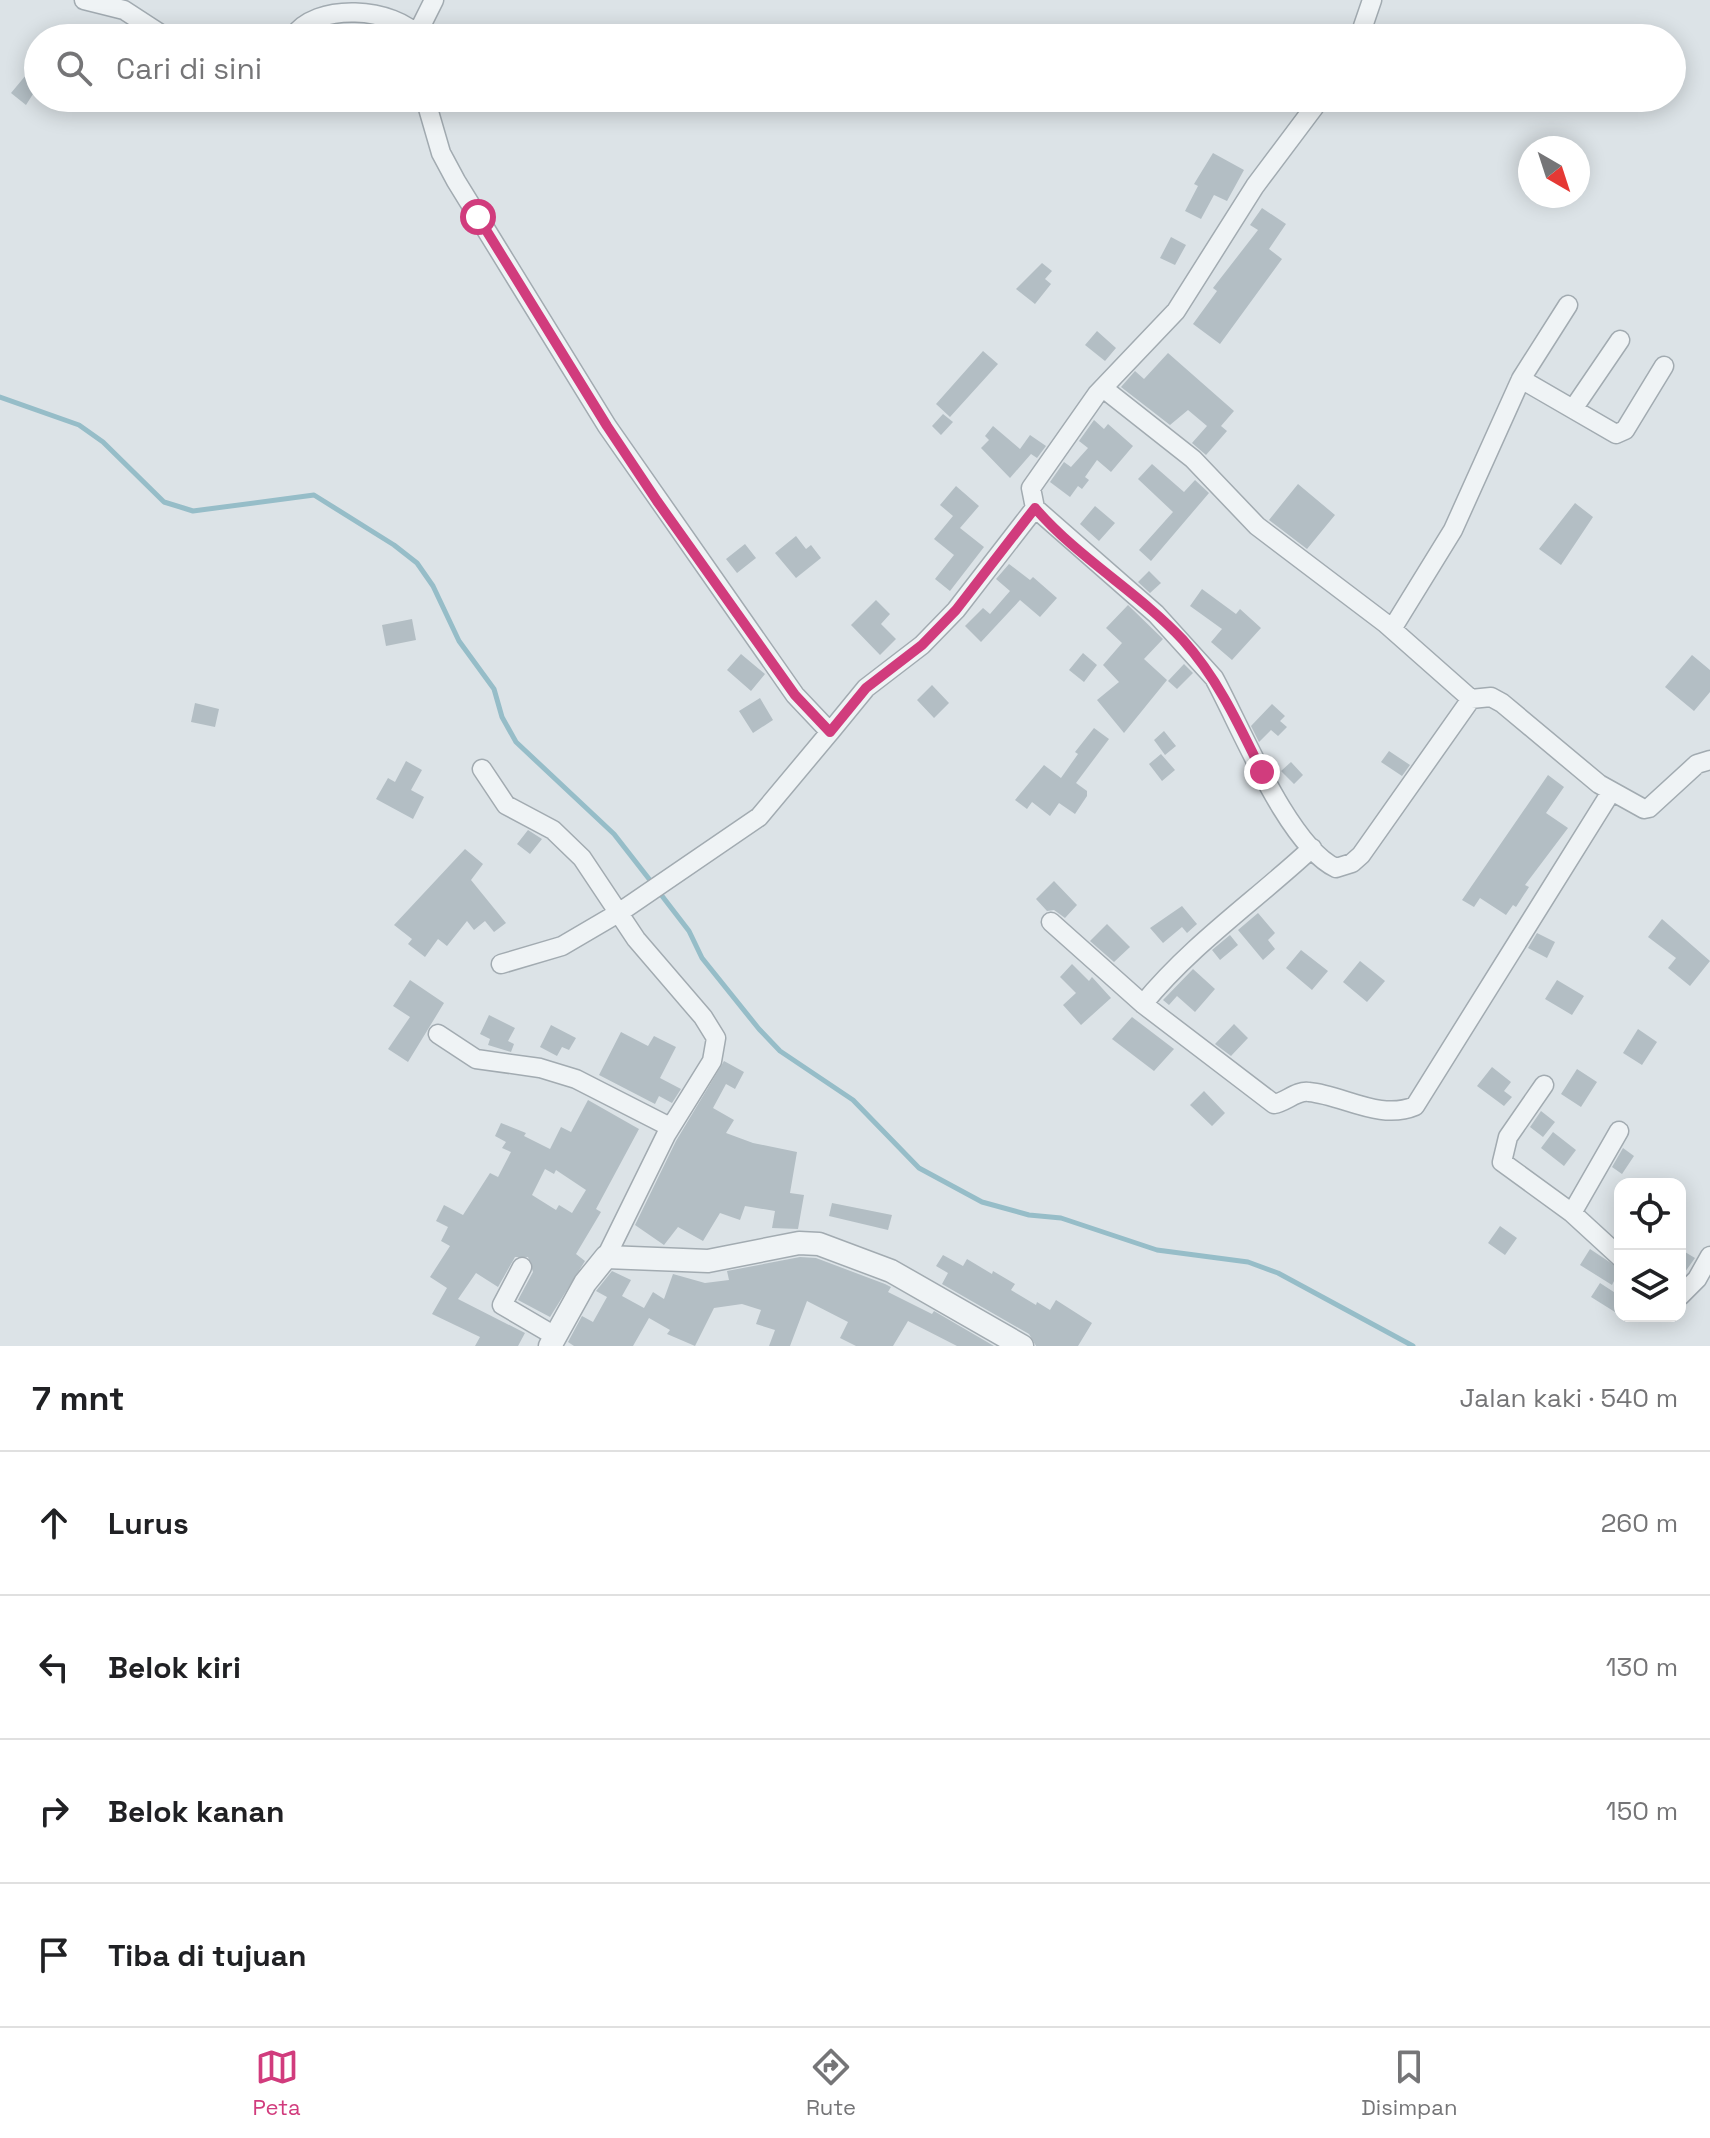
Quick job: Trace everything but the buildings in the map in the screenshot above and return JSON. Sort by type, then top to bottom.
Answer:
[{"type":"street","points":[[84,0],[124,10],[146,24]]},
{"type":"street","points":[[423,24],[434,0]]},
{"type":"street","points":[[1364,24],[1372,0]]},
{"type":"street","points":[[305,24],[330,14],[369,15],[405,24]]},
{"type":"street","points":[[429,112],[441,153],[456,181],[607,426],[787,685],[830,732]]},
{"type":"street","points":[[1311,112],[1248,198],[1176,311],[1075,421],[1031,488],[1035,508],[1156,614],[1207,668],[1276,797],[1312,848],[1336,868],[1352,863],[1471,699]]},
{"type":"street","points":[[1392,629],[1453,530],[1521,379],[1568,305]]},
{"type":"street","points":[[1573,409],[1620,340]]},
{"type":"street","points":[[1521,379],[1621,433],[1664,366]]},
{"type":"street","points":[[1103,388],[1193,459],[1257,526],[1392,629],[1471,699],[1491,697],[1502,703],[1611,792],[1633,805],[1649,808],[1697,764],[1710,760]]},
{"type":"street","points":[[501,964],[562,946],[620,912],[759,817],[866,688],[922,645],[956,610],[1035,508]]},
{"type":"street","points":[[482,769],[506,805],[565,839],[620,912],[636,939],[703,1017],[716,1038],[712,1061],[670,1127],[606,1257],[585,1283],[553,1341],[502,1305],[522,1267]]},
{"type":"street","points":[[1051,922],[1143,1004],[1274,1104],[1306,1091],[1385,1110],[1415,1106],[1611,792]]},
{"type":"street","points":[[1143,1004],[1199,942],[1272,885],[1312,848]]},
{"type":"street","points":[[438,1034],[476,1059],[540,1068],[576,1079],[670,1127]]},
{"type":"street","points":[[1544,1085],[1508,1137],[1502,1162],[1572,1213],[1614,1252]]},
{"type":"street","points":[[1572,1213],[1619,1131]]},
{"type":"street","points":[[606,1257],[708,1261],[799,1243],[819,1244],[891,1271],[1022,1346]]},
{"type":"street","points":[[1686,1290],[1697,1279],[1710,1256]]},
{"type":"waterway","points":[[0,397],[79,425],[103,442],[164,502],[193,511],[314,495],[394,545],[417,563],[433,586],[459,641],[494,689],[502,717],[516,742],[614,834],[653,884]]},
{"type":"waterway","points":[[659,892],[689,931],[702,958],[759,1029],[780,1051],[853,1100],[919,1168],[982,1202],[1029,1215],[1061,1218],[1157,1250],[1248,1262],[1278,1273],[1413,1346]]},
{"type":"route","points":[[478,217],[657,501],[750,627],[795,695],[830,732],[866,688],[922,645],[956,610],[1035,508],[1181,638],[1214,678],[1262,772]]}]
